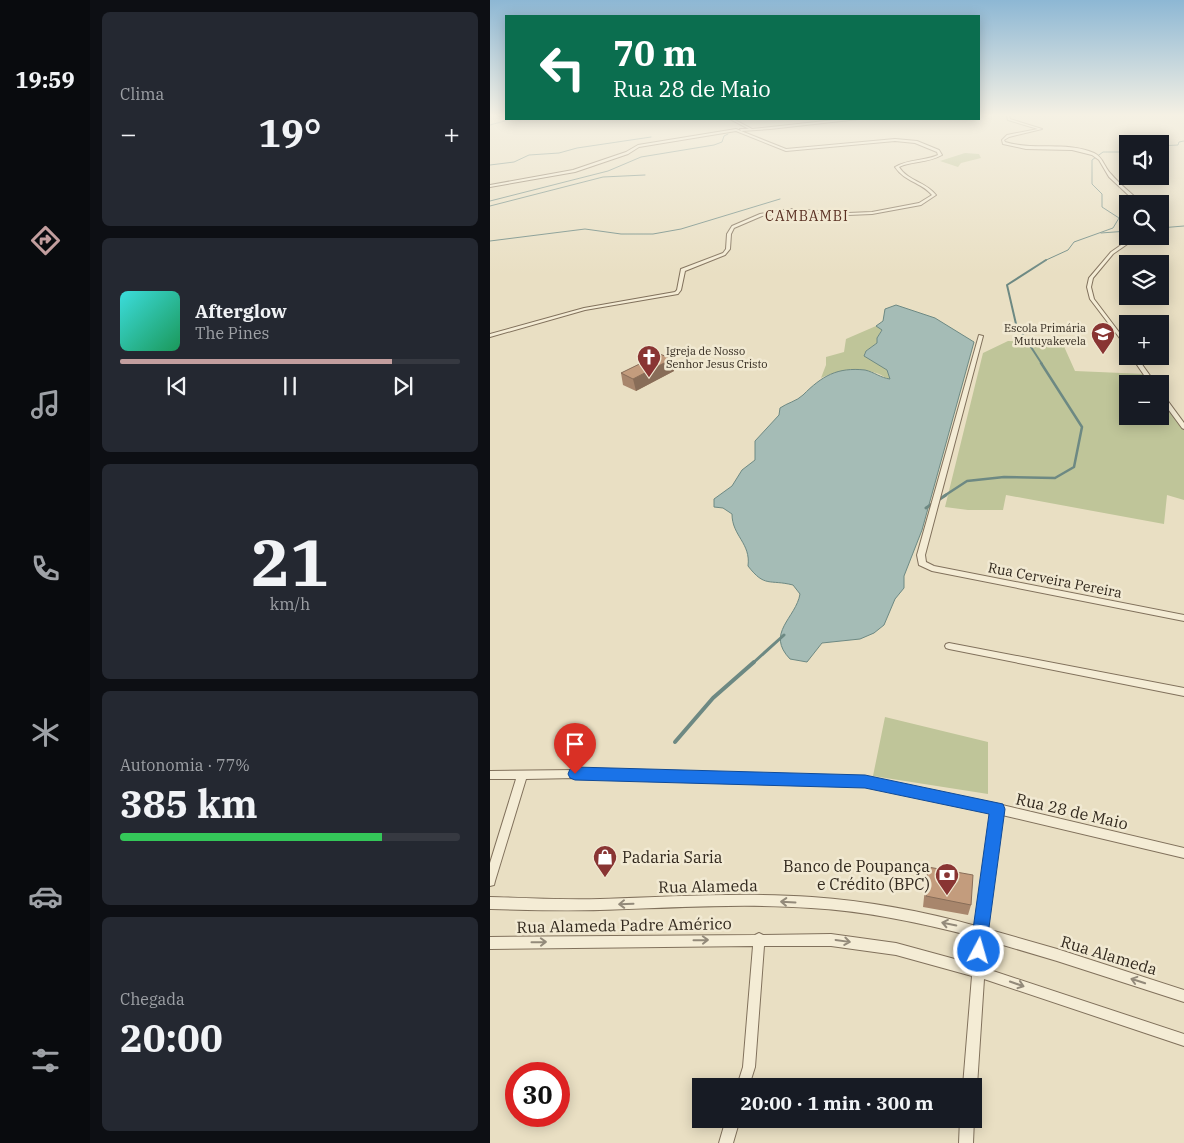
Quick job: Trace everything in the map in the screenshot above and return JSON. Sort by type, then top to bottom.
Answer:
[{"type":"street","points":[[490,186],[574,171],[584,167]]},
{"type":"street","points":[[490,336],[584,309],[676,293],[679,290],[683,270],[724,254],[728,249],[728,234],[733,227],[761,215],[790,210],[848,214],[872,212],[920,204],[934,195],[931,190],[903,175],[897,167]]},
{"type":"street","points":[[1106,167],[1107,171],[1135,195]]},
{"type":"street","points":[[1119,336],[1092,300],[1089,286],[1091,278],[1112,253],[1124,245]]},
{"type":"street","name":"Rua Cerveira Pereira","points":[[981,336],[921,556],[922,563],[932,568],[1184,618]]},
{"type":"street","points":[[1169,406],[1184,427]]},
{"type":"street","points":[[949,646],[1184,692]]},
{"type":"street","name":"Rua 28 de Maio","points":[[490,775],[575,774],[865,782],[998,809],[1184,853]]},
{"type":"street","points":[[490,881],[522,775]]},
{"type":"street","points":[[971,1078],[981,931],[998,809]]},
{"type":"street","name":"Rua Alameda","points":[[490,904],[613,904],[756,900],[840,904],[886,911],[981,931],[1184,996]]},
{"type":"street","points":[[746,1078],[749,1067],[759,939],[831,940],[896,949],[978,970],[1184,1040]]},
{"type":"street","name":"Rua Alameda Padre Américo","points":[[490,943],[759,939]]},
{"type":"street","points":[[726,1143],[730,1128]]},
{"type":"street","points":[[966,1143],[967,1128]]},
{"type":"green space","points":[[876,326],[882,329],[877,338],[877,343],[866,351],[864,355],[887,370],[890,379],[869,371],[855,369],[841,371],[821,378],[826,365],[826,357],[844,352],[846,339]]},
{"type":"green space","points":[[1008,341],[1062,342],[1075,371],[1145,374],[1119,375],[1119,425],[1169,425],[1169,406],[1184,427],[1184,500],[1167,495],[1164,524],[1006,495],[1003,510],[968,510],[945,507],[983,353]]},
{"type":"green space","points":[[885,717],[988,742],[988,794],[873,776]]},
{"type":"water","points":[[896,305],[935,318],[974,342],[922,530],[904,576],[904,588],[895,599],[884,625],[874,633],[860,639],[822,643],[807,662],[790,659],[783,650],[780,641],[781,633],[800,594],[793,585],[768,582],[754,573],[748,566],[747,551],[735,528],[732,514],[723,508],[714,507],[714,499],[732,486],[742,470],[755,460],[755,441],[779,415],[780,408],[801,397],[824,378],[831,374],[855,369],[865,370],[890,379],[887,370],[864,356],[866,351],[877,343],[877,338],[882,330],[876,326],[883,321],[885,309]]},
{"type":"building","points":[[660,354],[672,359],[633,379],[621,373]]},
{"type":"building","points":[[928,867],[973,875],[971,905],[926,896]]},
{"type":"waterway","points":[[490,201],[617,167]]},
{"type":"waterway","points":[[1046,260],[1068,250],[1074,242],[1113,228],[1119,218],[1102,207],[1102,194],[1092,184],[1092,167]]},
{"type":"waterway","points":[[490,206],[603,177],[645,175]]},
{"type":"waterway","points":[[490,241],[585,229],[621,234],[653,234],[681,229],[780,199]]},
{"type":"waterway","points":[[1169,227],[1184,226]]},
{"type":"waterway","points":[[1101,233],[1119,232]]},
{"type":"waterway","points":[[1042,364],[1016,324],[1007,285],[1046,260]]},
{"type":"waterway","points":[[944,496],[967,481],[1004,477],[1055,478],[1074,467],[1082,427],[1041,363]]},
{"type":"waterway","points":[[926,508],[946,495]]},
{"type":"waterway","points":[[753,663],[784,635]]},
{"type":"waterway","points":[[675,742],[713,698],[754,662]]},
{"type":"place","name":"Escola Primária Mutuyakevela","points":[[1103,355]]},
{"type":"place","name":"Igreja de Nosso Senhor Jesus Cristo","points":[[649,378]]},
{"type":"place","name":"Padaria Saria","points":[[605,878]]},
{"type":"place","name":"Banco de Poupança e Crédito (BPC)","points":[[947,896]]},
{"type":"district","name":"CAMBAMBI","points":[[807,216]]},
{"type":"route","points":[[575,774],[865,782],[998,809],[979,951]]}]
